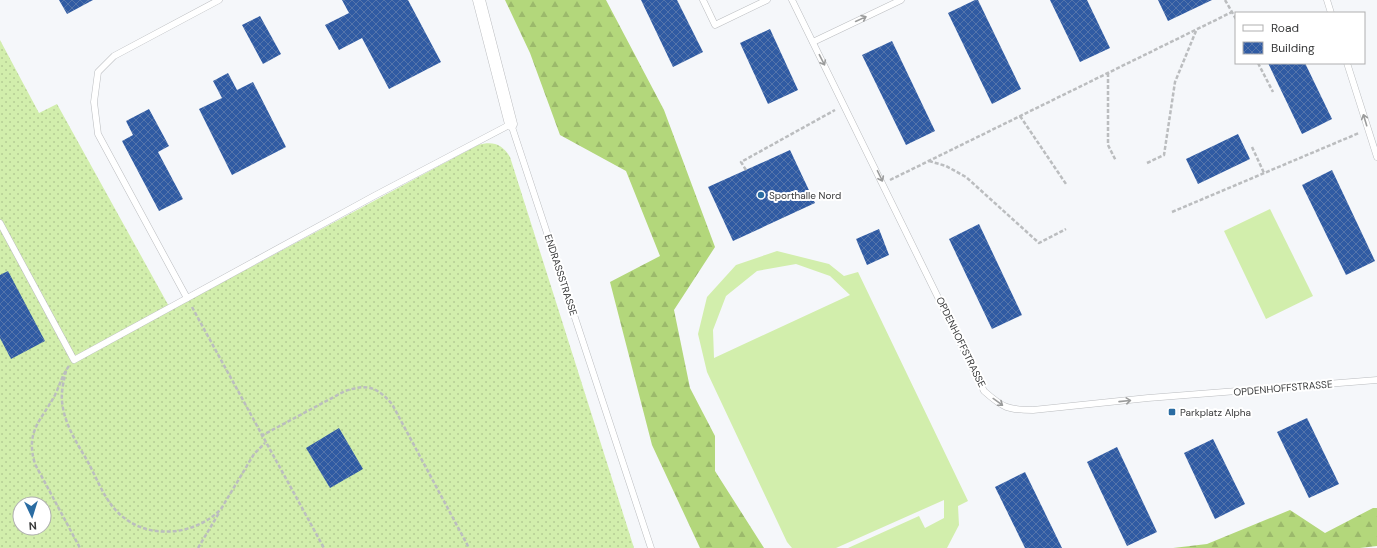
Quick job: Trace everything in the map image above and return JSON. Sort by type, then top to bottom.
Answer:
[{"type":"street","name":"ENDRASSSTRASSE","points":[[479,0],[512,124]]},
{"type":"lane","points":[[187,298],[98,134],[94,102],[98,72],[114,56],[219,0]]},
{"type":"lane","points":[[703,0],[715,25],[767,0]]},
{"type":"lane","name":"OPDENHOFFSTRASSE","points":[[792,0],[984,391],[999,404],[1014,410],[1033,410],[1148,398],[1377,380]]},
{"type":"lane","points":[[813,42],[902,0]]},
{"type":"lane","points":[[1326,0],[1331,12]]},
{"type":"lane","points":[[1347,64],[1377,157]]},
{"type":"lane","points":[[0,222],[74,360],[374,196],[512,124]]},
{"type":"lane","name":"ENDRASSSTRASSE","points":[[512,124],[651,548]]},
{"type":"path","points":[[1225,0],[1235,17]]},
{"type":"path","points":[[883,183],[1232,12]]},
{"type":"path","points":[[1147,163],[1164,155],[1175,82],[1196,30]]},
{"type":"path","points":[[1259,64],[1273,92]]},
{"type":"path","points":[[1108,73],[1108,145],[1116,160]]},
{"type":"path","points":[[746,170],[741,162],[844,105]]},
{"type":"path","points":[[1020,116],[1066,184]]},
{"type":"path","points":[[1172,212],[1368,129]]},
{"type":"path","points":[[1252,147],[1264,173]]},
{"type":"path","points":[[928,161],[946,166],[966,178],[1039,243],[1066,229]]},
{"type":"path","points":[[187,298],[261,436],[324,548]]},
{"type":"path","points":[[74,360],[66,370],[56,394],[35,427],[31,438],[31,451],[35,464],[80,548]]},
{"type":"path","points":[[66,370],[62,400],[69,429],[113,507],[127,521],[147,529],[167,532],[180,531],[203,524],[221,509]]},
{"type":"path","points":[[261,436],[345,391],[359,387],[378,390],[392,404],[469,548]]},
{"type":"path","points":[[198,548],[254,454],[266,444]]},
{"type":"green space","points":[[505,0],[606,0],[664,110],[715,247],[674,310],[690,388],[715,436],[715,471],[764,548],[700,548],[652,445],[610,282],[660,256],[626,171],[560,135],[530,53]]},
{"type":"green space","points":[[0,40],[39,113],[57,104],[171,310],[478,145],[488,143],[500,146],[504,149],[510,157],[634,548],[0,548]]},
{"type":"green space","points":[[1270,209],[1313,296],[1266,319],[1224,231]]},
{"type":"green space","points":[[777,251],[829,264],[844,276],[858,272],[968,501],[958,506],[959,525],[947,548],[848,548],[919,516],[925,528],[944,518],[944,500],[836,548],[792,548],[787,542],[707,372],[698,334],[707,297],[736,265]],"holes":[[[796,264],[830,276],[850,295],[714,358],[713,330],[726,296],[757,271]]]},
{"type":"green space","points":[[1373,508],[1377,508],[1377,546],[1360,548],[1173,548],[1207,544],[1290,510],[1325,533]]},
{"type":"building","points":[[59,0],[93,0],[67,14]]},
{"type":"building","points":[[342,0],[408,0],[441,62],[389,89],[362,38],[339,50],[325,25],[349,13]]},
{"type":"building","points":[[641,0],[677,0],[703,52],[673,67]]},
{"type":"building","points":[[978,0],[1021,89],[992,104],[948,13]]},
{"type":"building","points":[[1050,0],[1087,0],[1110,48],[1080,62]]},
{"type":"building","points":[[1158,0],[1212,0],[1168,21]]},
{"type":"building","points":[[260,16],[281,54],[263,64],[242,25]]},
{"type":"building","points":[[770,29],[798,90],[768,104],[740,43]]},
{"type":"building","points":[[892,41],[935,131],[906,145],[862,55]]},
{"type":"building","points":[[1268,64],[1305,64],[1332,119],[1302,134]]},
{"type":"building","points":[[228,73],[237,90],[253,82],[286,147],[232,175],[199,109],[222,98],[213,81]]},
{"type":"building","points":[[149,109],[169,146],[158,152],[183,199],[159,211],[122,141],[133,135],[126,121]]},
{"type":"building","points":[[1238,134],[1250,159],[1198,184],[1186,159]]},
{"type":"building","name":"Sporthalle Nord","points":[[790,150],[815,203],[733,241],[708,187]]},
{"type":"building","points":[[1332,170],[1375,261],[1346,275],[1302,185]]},
{"type":"building","points":[[979,224],[1022,315],[992,329],[949,239]]},
{"type":"building","points":[[879,229],[889,255],[867,265],[856,239]]},
{"type":"building","points":[[8,271],[45,341],[11,359],[0,338],[0,275]]},
{"type":"building","points":[[1307,418],[1339,484],[1309,498],[1277,432]]},
{"type":"building","points":[[339,428],[363,469],[330,488],[306,448]]},
{"type":"building","points":[[1213,439],[1245,504],[1215,519],[1184,453]]},
{"type":"building","points":[[1117,447],[1157,532],[1127,546],[1087,462]]},
{"type":"building","points":[[1025,472],[1062,548],[1025,548],[995,487]]},
{"type":"place","name":"Sporthalle Nord","points":[[761,195]]},
{"type":"place","name":"Parkplatz Alpha","points":[[1172,412]]}]
